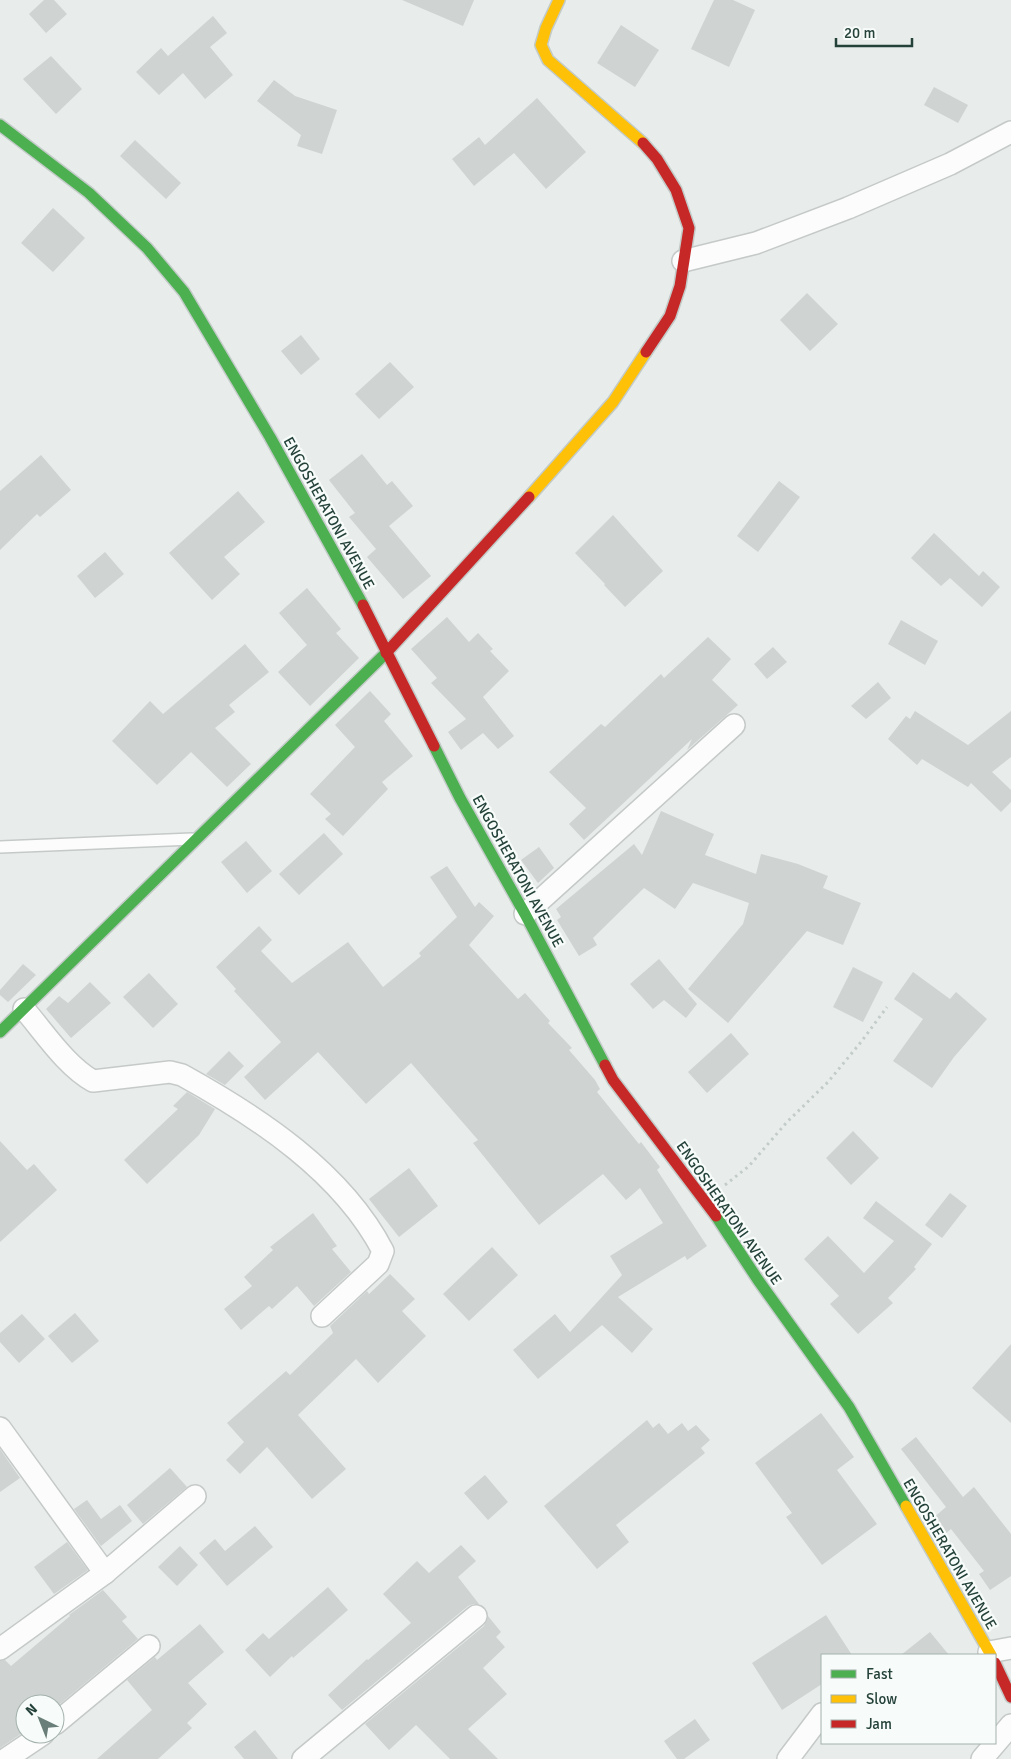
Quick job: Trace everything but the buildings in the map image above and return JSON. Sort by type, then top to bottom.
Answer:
[{"type":"street","points":[[0,1032],[386,652],[527,499],[613,402],[670,316],[680,286],[689,228],[676,190],[657,159],[637,138],[548,60],[541,45],[546,28],[559,0]]},
{"type":"street","name":"ENGOSHERATONI AVENUE","points":[[0,125],[89,193],[147,248],[184,292],[270,437],[386,652],[460,798],[525,914],[612,1080],[705,1200],[758,1280],[849,1407],[990,1654]]},
{"type":"street","points":[[683,261],[756,243],[848,208],[950,164],[1011,132]]},
{"type":"street","points":[[525,914],[734,725]]},
{"type":"street","points":[[24,1009],[72,1065],[84,1076],[93,1080],[101,1080],[170,1072],[182,1075],[267,1126],[309,1160],[360,1214],[375,1234],[383,1251],[378,1264],[322,1316]]},
{"type":"street","points":[[0,1428],[105,1573]]},
{"type":"street","points":[[0,1649],[105,1573],[194,1496]]},
{"type":"street","points":[[303,1759],[476,1616]]},
{"type":"street","points":[[65,1716],[149,1646]]},
{"type":"street","points":[[996,1655],[1011,1648]]},
{"type":"street","name":"ENGOSHERATONI AVENUE","points":[[996,1665],[1011,1697]]},
{"type":"street","points":[[788,1759],[821,1715]]},
{"type":"street","points":[[996,1739],[1011,1725]]},
{"type":"street","points":[[6,1759],[28,1744]]},
{"type":"lane","points":[[0,847],[196,839]]},
{"type":"path","points":[[705,1200],[749,1166],[787,1122],[828,1082],[861,1042],[887,1006]]},
{"type":"traffic: fast","points":[[0,125],[89,193],[147,248],[184,292],[270,437],[363,605]]},
{"type":"traffic: fast","points":[[0,1032],[386,653]]},
{"type":"traffic: fast","points":[[434,746],[460,798],[525,914],[605,1065]]},
{"type":"traffic: fast","points":[[716,1216],[758,1280],[849,1407],[906,1506]]},
{"type":"traffic: slow","points":[[559,0],[546,28],[541,45],[548,60],[643,143]]},
{"type":"traffic: slow","points":[[529,497],[613,402],[646,352]]},
{"type":"traffic: slow","points":[[906,1506],[990,1654]]},
{"type":"traffic: jam","points":[[643,143],[657,159],[676,190],[689,228],[680,286],[670,316],[646,352]]},
{"type":"traffic: jam","points":[[386,653],[529,497]]},
{"type":"traffic: jam","points":[[363,605],[434,746]]},
{"type":"traffic: jam","points":[[605,1065],[613,1080],[716,1216]]},
{"type":"traffic: jam","points":[[996,1665],[1011,1697]]}]
